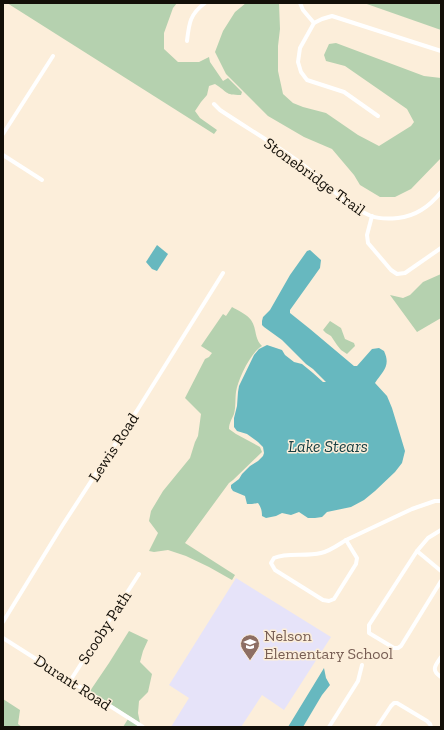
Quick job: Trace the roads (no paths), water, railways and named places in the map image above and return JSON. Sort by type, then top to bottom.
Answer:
[{"type":"street","points":[[188,41],[188,26],[190,19],[206,3]]},
{"type":"street","points":[[300,3],[303,10],[314,23]]},
{"type":"street","points":[[378,116],[344,92],[308,80],[301,72],[298,62],[300,48],[314,23],[332,16],[441,51]]},
{"type":"street","points":[[3,134],[53,56]]},
{"type":"street","name":"Stonebridge Trail","points":[[214,104],[220,110],[303,164],[354,207],[372,216],[392,219],[405,218],[426,208],[439,198],[441,192]]},
{"type":"street","points":[[3,155],[42,180]]},
{"type":"street","points":[[372,216],[367,235],[368,243],[391,270],[398,274],[404,273],[441,248]]},
{"type":"street","name":"Lewis Road","points":[[3,622],[223,273]]},
{"type":"street","points":[[346,540],[357,558],[356,564],[334,599],[329,601],[323,600],[275,570],[271,563],[274,558],[280,555],[305,555],[321,553],[346,540],[404,513],[434,501],[441,501]]},
{"type":"street","points":[[441,530],[428,538],[417,551],[369,625],[370,633],[394,648],[401,646],[441,581]]},
{"type":"street","points":[[417,551],[441,571]]},
{"type":"street","name":"Scooby Path","points":[[70,681],[139,574]]},
{"type":"street","name":"Durant Road","points":[[3,638],[143,727]]},
{"type":"street","points":[[441,657],[435,666],[435,670],[436,674],[441,677]]},
{"type":"street","points":[[329,727],[358,681],[362,665]]},
{"type":"street","points":[[377,727],[391,706],[394,703],[397,703],[426,721],[431,727]]},
{"type":"water","points":[[157,245],[168,254],[157,271],[152,269],[146,262]]},
{"type":"water","name":"Lake Stears","points":[[310,250],[321,260],[320,268],[290,310],[290,313],[354,366],[357,366],[372,349],[379,348],[384,351],[387,361],[386,365],[375,383],[387,396],[405,451],[402,463],[395,472],[364,500],[351,507],[327,512],[322,517],[315,518],[308,518],[299,512],[291,515],[282,513],[266,518],[262,516],[258,503],[247,504],[245,496],[233,491],[231,488],[231,485],[239,479],[250,466],[258,461],[264,453],[263,447],[258,442],[247,434],[237,431],[234,427],[238,392],[239,386],[254,355],[259,349],[267,345],[282,350],[285,355],[294,362],[302,364],[323,382],[326,382],[282,340],[262,325],[263,317],[270,310],[290,275],[307,251]]},
{"type":"water","points":[[324,668],[326,678],[330,685],[322,695],[303,727],[288,727]]},
{"type":"place","name":"Nelson Elementary School","points":[[250,661]]}]
